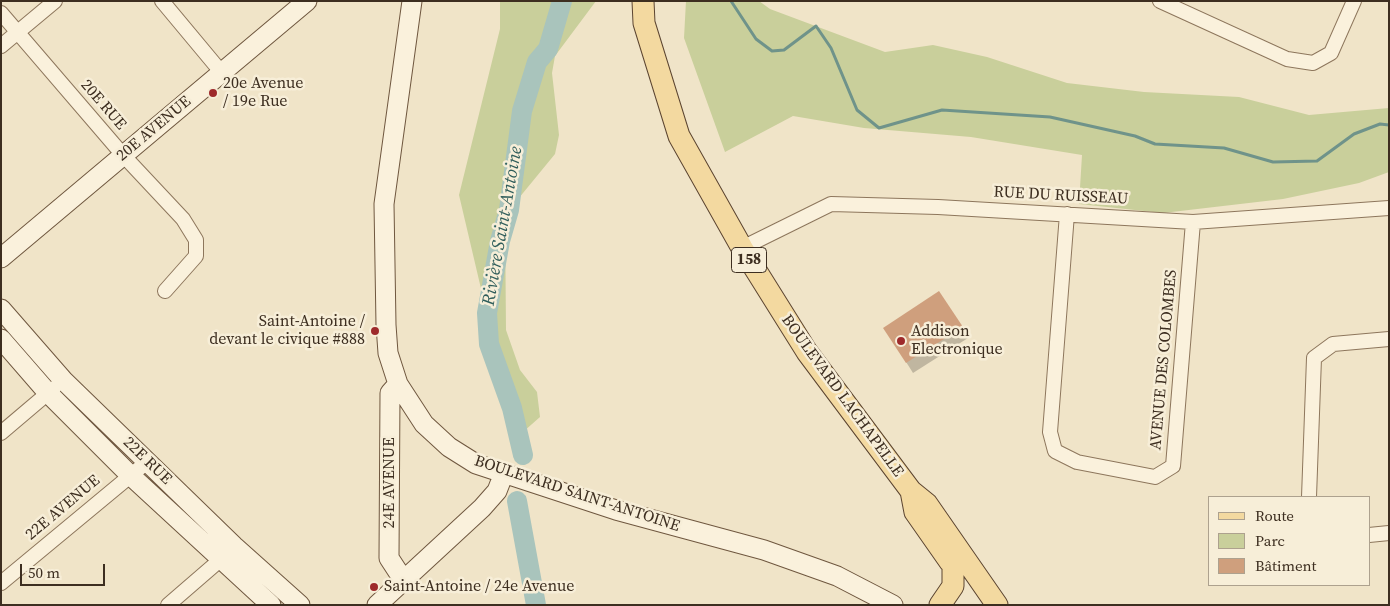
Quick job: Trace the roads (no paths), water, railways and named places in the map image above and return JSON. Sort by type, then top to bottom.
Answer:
[{"type":"main road","name":"BOULEVARD LACHAPELLE","points":[[643,1],[644,23],[679,136],[742,248],[807,352],[911,491],[927,504],[997,605]]},
{"type":"main road","name":"BOULEVARD LACHAPELLE","points":[[911,491],[915,512],[979,605]]},
{"type":"main road","points":[[940,605],[953,586],[953,566]]},
{"type":"street","points":[[1,46],[55,1]]},
{"type":"street","points":[[162,1],[222,73]]},
{"type":"street","name":"20E AVENUE","points":[[1,258],[307,1]]},
{"type":"street","name":"BOULEVARD SAINT-ANTOINE","points":[[412,1],[384,204],[388,353],[398,384],[424,424],[449,447],[476,464],[616,510],[764,550],[837,576],[893,605]]},
{"type":"street","points":[[1160,1],[1288,59],[1313,63],[1331,53],[1354,1]]},
{"type":"street","name":"20E RUE","points":[[1,13],[123,155],[183,219],[196,240],[196,256],[165,291]]},
{"type":"street","name":"RUE DU RUISSEAU","points":[[742,248],[831,204],[938,206],[1193,222],[1389,208]]},
{"type":"street","name":"AVENUE DES COLOMBES","points":[[1067,214],[1050,432],[1055,451],[1077,462],[1155,477],[1173,466],[1193,222]]},
{"type":"street","name":"22E RUE","points":[[1,309],[64,380],[234,546],[300,605]]},
{"type":"street","name":"22E RUE","points":[[1,339],[48,393],[130,475],[271,605]]},
{"type":"street","points":[[1309,496],[1314,358],[1333,344],[1389,339]]},
{"type":"street","points":[[1,433],[64,380]]},
{"type":"street","name":"24E AVENUE","points":[[398,384],[390,393],[389,558],[404,581]]},
{"type":"street","name":"22E AVENUE","points":[[1,582],[147,462]]},
{"type":"street","points":[[378,605],[482,508],[497,491],[504,473]]},
{"type":"street","points":[[1370,535],[1389,533]]},
{"type":"street","points":[[168,605],[221,560],[234,546]]},
{"type":"waterway","name":"Rivière Saint-Antoine","points":[[523,455],[512,408],[489,344],[487,313],[500,241],[509,210],[522,111],[537,62],[548,49],[562,1]]},
{"type":"waterway","points":[[731,1],[756,39],[772,51],[784,50],[816,26],[831,48],[857,110],[879,128],[942,110],[1050,117],[1135,136],[1155,144],[1224,148],[1273,162],[1317,161],[1354,134],[1380,124],[1389,125]]},
{"type":"waterway","name":"Rivière Saint-Antoine","points":[[517,501],[536,605]]},
{"type":"place","name":"20e Avenue / 19e Rue","points":[[213,93]]},
{"type":"place","name":"Saint-Antoine / devant le civique #888","points":[[375,331]]},
{"type":"place","name":"Addison Electronique","points":[[901,341]]},
{"type":"place","name":"Saint-Antoine / 24e Avenue","points":[[374,587]]}]
